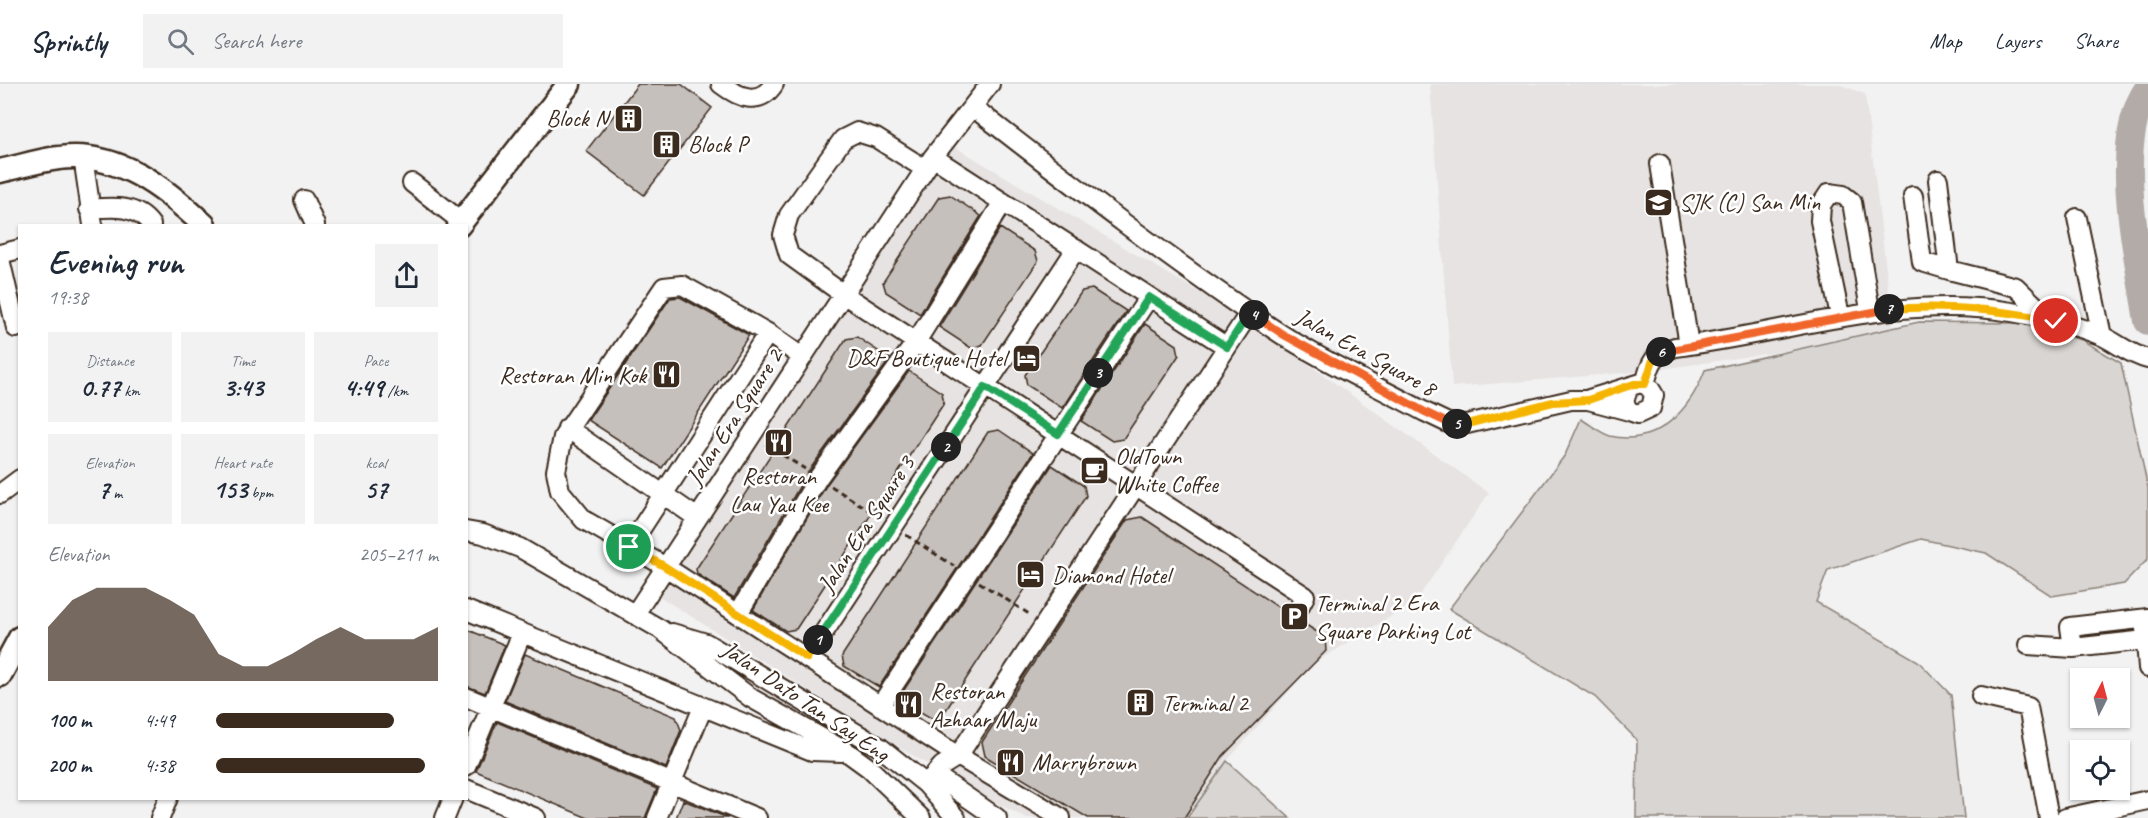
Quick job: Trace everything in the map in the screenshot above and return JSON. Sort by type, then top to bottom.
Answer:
[{"type":"main road","points":[[460,223],[569,84]]},
{"type":"main road","points":[[0,171],[59,158],[83,157],[112,163],[137,173],[164,188],[203,224]]},
{"type":"main road","points":[[0,675],[18,642]]},
{"type":"street","points":[[721,84],[738,96],[749,98],[761,96],[774,84]]},
{"type":"street","name":"Jalan Era Square 2","points":[[635,614],[664,566],[929,163],[974,108],[990,84]]},
{"type":"street","name":"Jalan Era Square 8","points":[[974,108],[1101,207],[1284,335],[1448,423],[1467,424],[1553,402],[1588,400],[1636,386]]},
{"type":"street","points":[[1227,347],[1003,202],[929,163],[876,138],[857,132],[843,139],[789,215],[783,235],[789,255],[843,294],[1305,596],[1294,617]]},
{"type":"street","points":[[83,157],[91,217],[121,206],[147,219],[150,224]]},
{"type":"street","points":[[1660,164],[1689,345]]},
{"type":"street","points":[[1938,180],[1949,270]]},
{"type":"street","points":[[412,183],[460,223]]},
{"type":"street","points":[[1840,316],[1821,221],[1821,205],[1829,193],[1843,195],[1852,202],[1870,310]]},
{"type":"street","points":[[1913,196],[1922,262],[2016,287],[2050,320]]},
{"type":"street","points":[[304,200],[315,224]]},
{"type":"street","points":[[738,614],[818,478],[916,342],[1003,202]]},
{"type":"street","points":[[2077,218],[2102,336]]},
{"type":"street","name":"Jalan Era Square 3","points":[[807,658],[1076,249]]},
{"type":"street","points":[[0,254],[18,250]]},
{"type":"street","points":[[0,259],[12,329]]},
{"type":"street","points":[[802,357],[768,333],[681,285],[664,287],[567,428],[561,442],[556,471],[560,491],[584,520],[664,566],[958,756],[1060,818]]},
{"type":"street","points":[[880,706],[1149,297]]},
{"type":"street","points":[[1636,386],[1652,390],[1654,404],[1643,414],[1629,411],[1624,402],[1659,352],[1870,310],[1960,308],[2010,312],[2050,320],[2102,336],[2129,354],[2148,359]]},
{"type":"street","points":[[997,818],[931,780],[942,766],[958,756],[1250,312]]},
{"type":"street","points":[[629,547],[768,333]]},
{"type":"street","name":"Jalan Era Square 8","points":[[1588,400],[1629,411]]},
{"type":"street","points":[[567,428],[696,517]]},
{"type":"street","points":[[0,494],[18,480]]},
{"type":"street","name":"Jalan Dato Tan Say Eng","points":[[468,531],[483,534],[520,548],[660,629],[751,698],[847,752],[869,768],[921,818]]},
{"type":"street","points":[[468,611],[812,751],[847,752]]},
{"type":"street","points":[[2073,648],[2070,627],[2146,618],[2148,668]]},
{"type":"street","name":"Jalan Dato Tan Say Eng","points":[[660,629],[706,643],[881,748],[931,780],[956,818]]},
{"type":"street","points":[[468,761],[522,633]]},
{"type":"street","points":[[2028,645],[2073,648],[2146,640]]},
{"type":"street","points":[[1981,696],[2028,707],[2049,818]]},
{"type":"street","points":[[468,698],[757,818]]},
{"type":"street","points":[[657,818],[704,706]]},
{"type":"street","points":[[468,790],[536,818]]},
{"type":"street","points":[[160,818],[167,800]]},
{"type":"street","points":[[445,818],[452,800]]},
{"type":"street","points":[[2065,818],[2148,800]]},
{"type":"shaded area","name":"SJK (C) San Min","points":[[1430,84],[1838,84],[1865,94],[1894,335],[1648,371],[1452,387]]},
{"type":"shaded area","points":[[945,141],[1246,320],[1489,493],[1416,601],[1313,664],[1227,761],[1187,818],[1026,818],[974,792],[897,746],[643,586]]},
{"type":"shaded area","points":[[1919,322],[2019,323],[2082,340],[2121,363],[2148,488],[2148,559],[2124,584],[2052,596],[1986,553],[1921,539],[1828,570],[1816,602],[1918,661],[1951,695],[1964,818],[1636,818],[1637,740],[1595,697],[1449,609],[1565,455],[1581,419],[1610,436],[1627,438],[1643,436],[1670,422],[1681,411],[1699,385],[1705,370]]},
{"type":"shaded area","points":[[1227,761],[1290,818],[1187,818]]},
{"type":"building","points":[[638,84],[681,84],[712,108],[644,195],[586,151]]},
{"type":"building","points":[[950,195],[981,216],[920,314],[886,292],[883,282],[939,197]]},
{"type":"building","points":[[1000,228],[1035,251],[1038,261],[982,345],[971,348],[939,327]]},
{"type":"building","points":[[1092,289],[1126,311],[1062,408],[1027,385],[1025,375],[1082,291]]},
{"type":"building","name":"Restoran Min Kok","points":[[680,297],[749,335],[662,468],[588,420],[670,298]]},
{"type":"building","points":[[1145,324],[1177,345],[1179,355],[1123,439],[1112,441],[1081,421]]},
{"type":"building","points":[[857,337],[890,359],[808,472],[734,598],[697,574],[696,569],[846,339]]},
{"type":"building","points":[[909,371],[942,393],[944,403],[796,629],[786,631],[753,610],[827,484]]},
{"type":"building","points":[[999,430],[1033,453],[879,687],[844,666],[842,656],[988,432]]},
{"type":"building","points":[[1052,465],[1084,486],[1086,496],[942,716],[931,718],[898,699]]},
{"type":"building","name":"Terminal 2","points":[[1142,517],[1284,611],[1283,618],[1288,627],[1295,628],[1303,623],[1325,637],[1326,651],[1223,756],[1184,818],[1088,818],[985,756],[982,742],[1127,520]]},
{"type":"building","points":[[468,630],[505,645],[485,693],[468,687]]},
{"type":"building","points":[[525,654],[676,717],[681,730],[666,768],[505,701]]},
{"type":"building","points":[[497,722],[657,789],[645,818],[588,818],[476,771]]},
{"type":"building","points":[[683,800],[728,818],[676,818]]},
{"type":"waterway","points":[[2148,89],[2137,112],[2131,139],[2129,169],[2130,202],[2148,321]]},
{"type":"place","name":"Block N","points":[[629,118]]},
{"type":"place","name":"Block P","points":[[667,144]]},
{"type":"place","name":"SJK (C) San Min","points":[[1658,202]]},
{"type":"place","name":"D&F Boutique Hotel","points":[[1027,358]]},
{"type":"place","name":"Restoran Min Kok","points":[[667,375]]},
{"type":"place","name":"Restoran Lau Yau Kee","points":[[779,443]]},
{"type":"place","name":"OldTown White Coffee","points":[[1094,470]]},
{"type":"place","name":"Diamond Hotel","points":[[1031,575]]},
{"type":"place","name":"Terminal 2 Era Square Parking Lot","points":[[1294,617]]},
{"type":"place","name":"Terminal 2","points":[[1141,703]]},
{"type":"place","name":"Restoran Azhaar Maju","points":[[909,705]]},
{"type":"place","name":"Marrybrown","points":[[1011,762]]},
{"type":"route","points":[[629,547],[664,566],[807,658],[985,387],[1058,434],[1149,297],[1227,347],[1250,312],[1284,335],[1425,412],[1448,423],[1467,424],[1553,402],[1588,400],[1634,384],[1645,384],[1653,360],[1659,352],[1675,347],[1870,310],[1912,307],[1960,308],[2010,312],[2056,321]]}]
